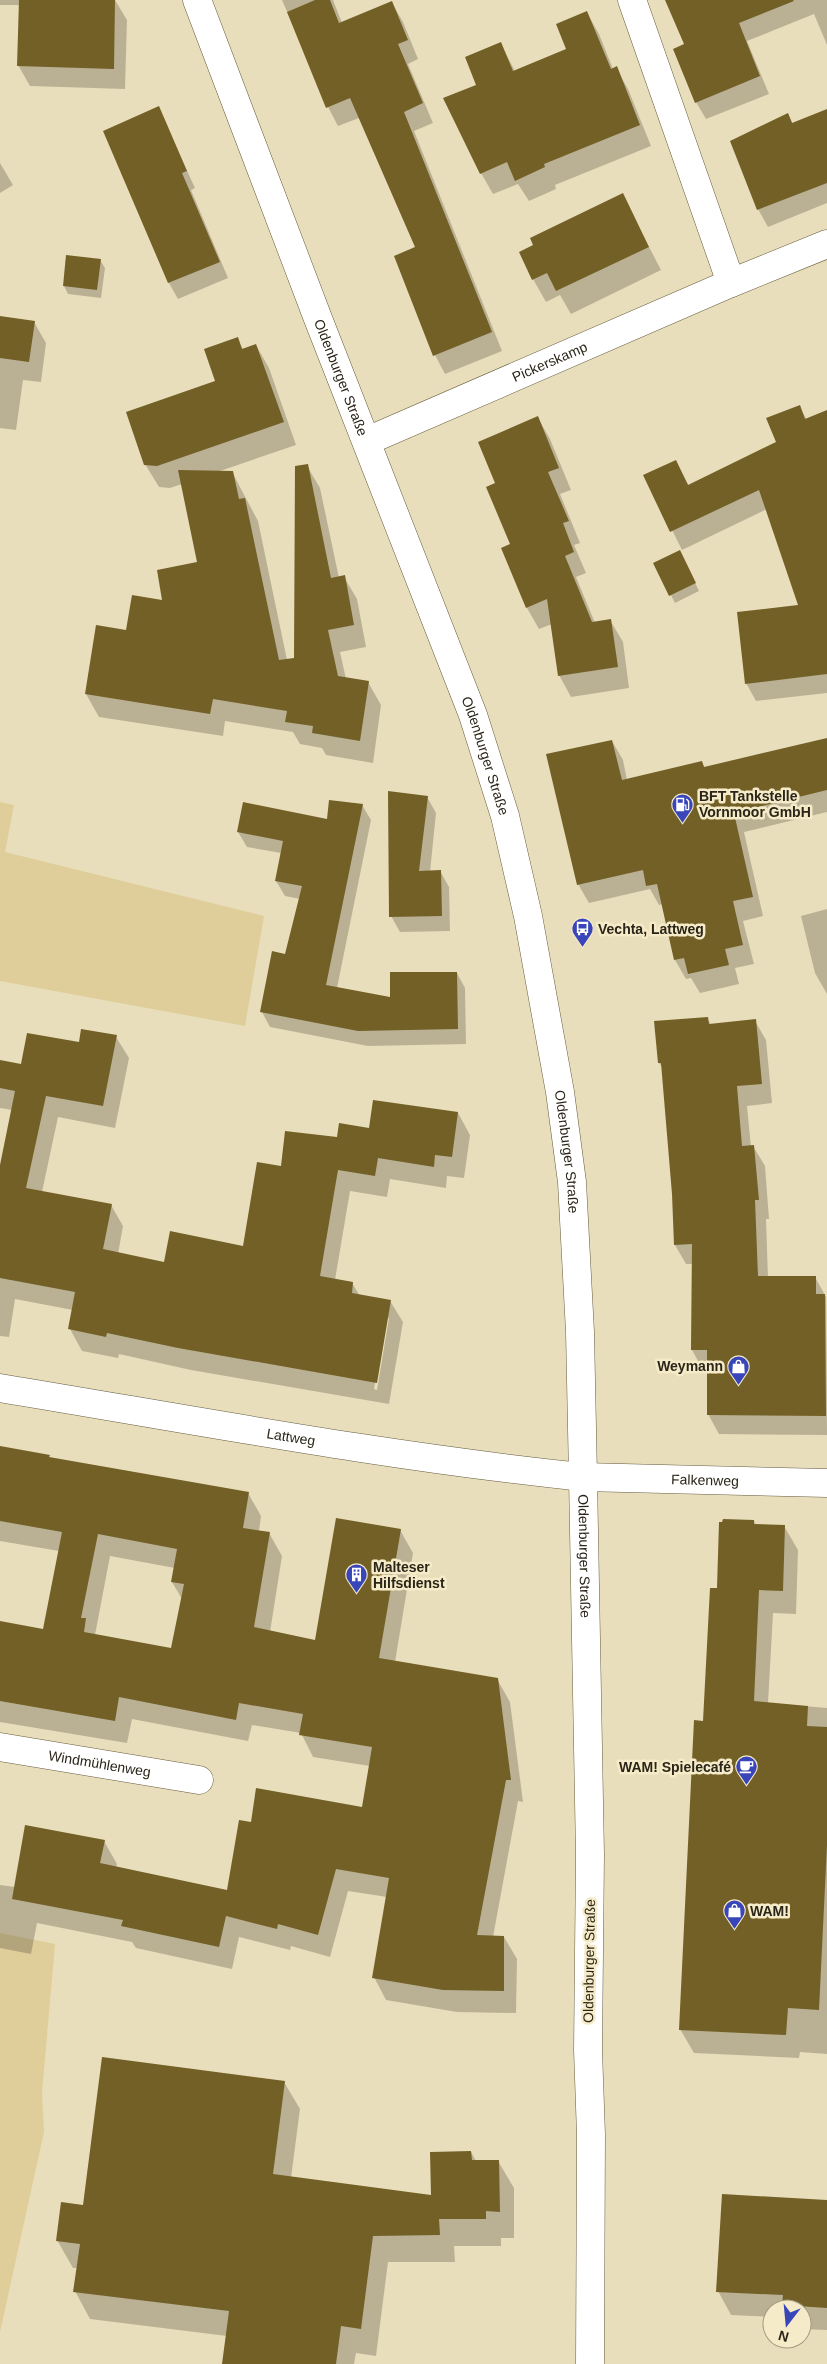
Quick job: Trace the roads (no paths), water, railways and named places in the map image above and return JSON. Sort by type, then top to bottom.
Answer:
[{"type":"main road","name":"Oldenburger Straße","points":[[197,0],[473,715],[505,816],[528,916],[560,1092],[572,1182],[580,1332],[590,1855],[588,2050],[591,2135],[590,2364]]},
{"type":"main road","points":[[632,0],[731,283]]},
{"type":"main road","name":"Pickerskamp","points":[[367,441],[731,283],[826,248]]},
{"type":"main road","name":"Lattweg","points":[[0,1388],[359,1449],[471,1465],[583,1477]]},
{"type":"main road","name":"Falkenweg","points":[[583,1477],[827,1484]]},
{"type":"main road","name":"Windmühlenweg","points":[[0,1747],[200,1780]]},
{"type":"place","name":"BFT Tankstelle Vornmoor GmbH","points":[[683,823]]},
{"type":"place","name":"Vechta, Lattweg","points":[[582,948]]},
{"type":"place","name":"Weymann","points":[[739,1385]]},
{"type":"place","name":"Malteser Hilfsdienst","points":[[357,1594]]},
{"type":"place","name":"WAM! Spielecafé","points":[[747,1786]]},
{"type":"place","name":"WAM!","points":[[734,1930]]}]
